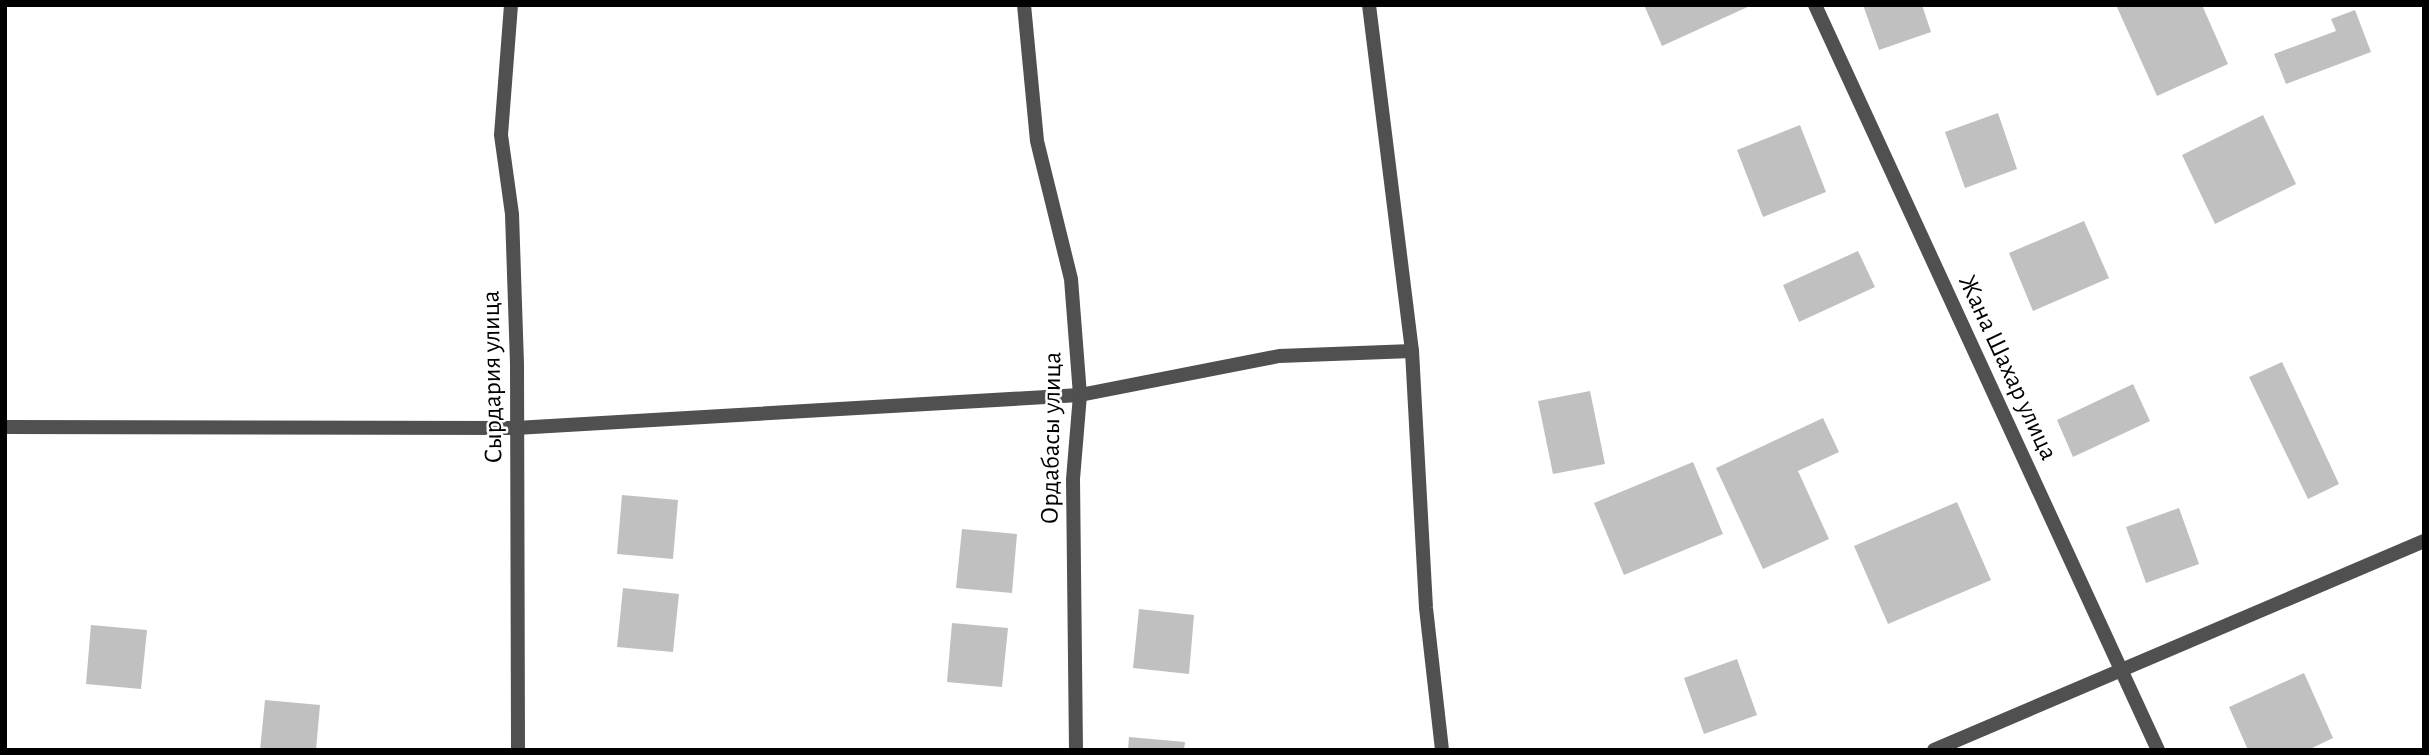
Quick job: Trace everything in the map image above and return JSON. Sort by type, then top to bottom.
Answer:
[{"type":"street","name":"Сырдария улица","points":[[511,5],[501,135],[512,214],[517,364],[518,750]]},
{"type":"street","name":"Ордабасы улица","points":[[1024,5],[1037,141],[1071,279],[1080,395],[1073,480],[1076,750]]},
{"type":"street","points":[[1369,5],[1412,351],[1426,608],[1442,750]]},
{"type":"street","name":"Жана Шахар улица","points":[[1815,5],[2158,750]]},
{"type":"street","points":[[5,427],[516,428],[1080,395],[1279,356],[1412,351]]},
{"type":"street","points":[[1934,750],[2424,541]]},
{"type":"building","points":[[1644,5],[1752,5],[1662,46]]},
{"type":"building","points":[[1863,5],[1922,5],[1931,32],[1879,50]]},
{"type":"building","points":[[2116,5],[2202,5],[2228,64],[2157,96]]},
{"type":"building","points":[[2355,10],[2371,52],[2286,84],[2274,54],[2336,31],[2331,19]]},
{"type":"building","points":[[1998,113],[2017,169],[1965,188],[1945,132]]},
{"type":"building","points":[[2263,115],[2296,184],[2215,224],[2182,155]]},
{"type":"building","points":[[1800,125],[1826,192],[1763,217],[1737,150]]},
{"type":"building","points":[[2084,221],[2109,278],[2033,311],[2009,253]]},
{"type":"building","points":[[1858,251],[1875,287],[1799,322],[1783,285]]},
{"type":"building","points":[[2282,362],[2339,484],[2308,499],[2249,377]]},
{"type":"building","points":[[2133,384],[2150,421],[2073,457],[2057,420]]},
{"type":"building","points":[[1590,391],[1605,464],[1553,474],[1538,401]]},
{"type":"building","points":[[1823,418],[1839,452],[1798,471],[1829,539],[1763,569],[1716,468]]},
{"type":"building","points":[[1693,462],[1723,534],[1624,575],[1594,503]]},
{"type":"building","points":[[622,495],[678,500],[673,559],[617,554]]},
{"type":"building","points":[[1957,502],[1991,580],[1888,624],[1854,546]]},
{"type":"building","points":[[2179,508],[2199,564],[2146,583],[2126,527]]},
{"type":"building","points":[[962,529],[1017,534],[1012,593],[956,588]]},
{"type":"building","points":[[623,588],[679,594],[673,652],[617,647]]},
{"type":"building","points":[[1139,609],[1194,615],[1189,674],[1133,668]]},
{"type":"building","points":[[952,623],[1008,628],[1002,687],[947,682]]},
{"type":"building","points":[[91,625],[147,630],[141,689],[86,684]]},
{"type":"building","points":[[1737,659],[1757,715],[1704,734],[1684,678]]},
{"type":"building","points":[[2304,673],[2333,738],[2308,750],[2248,750],[2229,707]]},
{"type":"building","points":[[265,700],[320,705],[316,750],[260,750]]},
{"type":"building","points":[[1129,737],[1185,742],[1184,750],[1128,750]]}]
